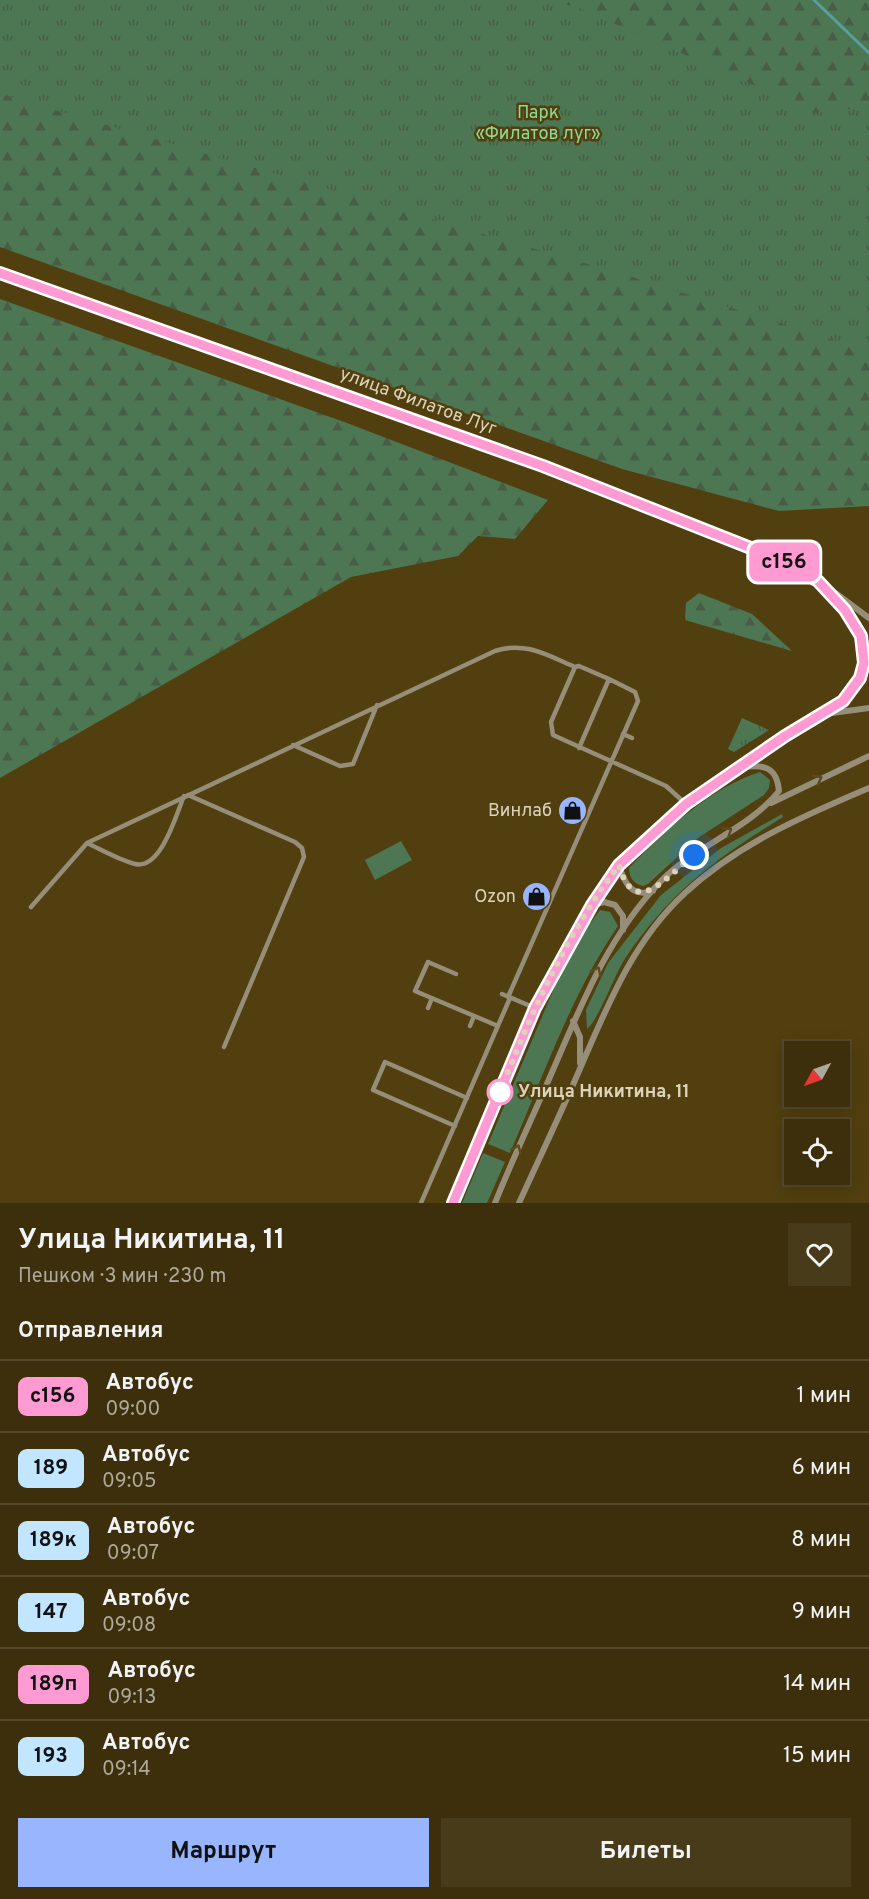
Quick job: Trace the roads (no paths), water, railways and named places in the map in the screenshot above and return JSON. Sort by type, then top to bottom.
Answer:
[{"type":"street","name":"улица Филатов Луг","points":[[0,273],[543,466],[781,560],[818,581],[869,618]]},
{"type":"street","name":"улица Филатов Луг","points":[[453,1203],[535,1008],[592,905],[619,865],[686,804],[785,736],[843,701],[853,689],[864,663],[861,636],[845,610],[818,581]]},
{"type":"street","points":[[822,714],[869,708]]},
{"type":"street","points":[[495,1203],[573,1022],[608,950],[661,881],[710,842],[768,805],[869,756]]},
{"type":"street","points":[[743,767],[762,765],[778,777],[779,791],[768,805]]},
{"type":"street","points":[[519,1203],[616,984],[646,938],[684,893],[734,855],[788,822],[869,788]]},
{"type":"street","points":[[619,865],[624,881],[632,890],[644,894],[653,891]]},
{"type":"street","points":[[592,905],[604,902],[615,904],[623,916],[622,931]]},
{"type":"street","points":[[573,1022],[580,1037],[578,1072]]},
{"type":"lane","points":[[31,907],[87,843],[292,744],[504,648],[530,647],[632,689],[638,701],[421,1203]]},
{"type":"lane","points":[[575,667],[550,727],[556,737],[670,788],[686,804]]},
{"type":"lane","points":[[579,748],[609,679]]},
{"type":"lane","points":[[292,744],[340,766],[353,764],[377,705]]},
{"type":"lane","points":[[623,734],[632,738]]},
{"type":"lane","points":[[87,843],[135,864],[152,862],[160,852],[186,796]]},
{"type":"lane","points":[[186,796],[295,842],[304,852],[303,863],[224,1047]]},
{"type":"lane","points":[[456,974],[428,962],[415,991],[498,1026]]},
{"type":"lane","points":[[502,994],[535,1008]]},
{"type":"lane","points":[[428,1008],[432,998]]},
{"type":"lane","points":[[470,1026],[474,1016]]},
{"type":"lane","points":[[454,1126],[373,1090],[385,1062],[467,1098]]},
{"type":"waterway","points":[[814,0],[869,53]]},
{"type":"place","name":"Винлаб","points":[[573,811]]},
{"type":"place","name":"Ozon","points":[[537,897]]},
{"type":"place","name":"Улица Никитина, 11","points":[[500,1092]]},
{"type":"park label","name":"Парк «Филатов луг»","points":[[538,123]]}]
